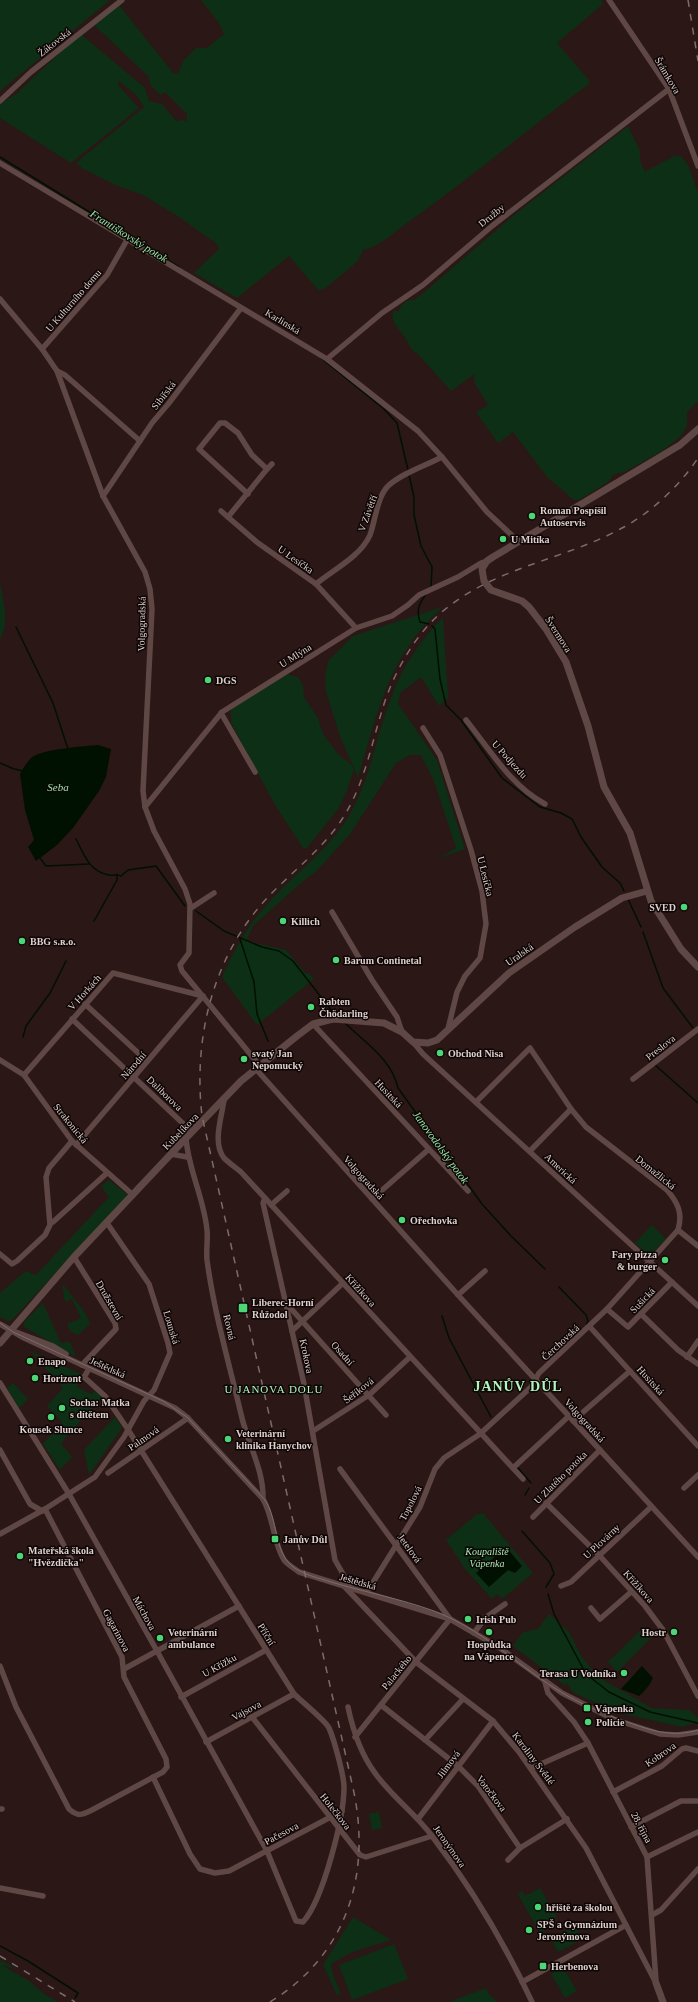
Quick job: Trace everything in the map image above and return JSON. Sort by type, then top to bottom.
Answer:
[{"type":"street","name":"Žákovská","points":[[0,101],[31,72],[122,0]]},
{"type":"street","name":"Šrámkova","points":[[609,0],[669,89],[698,166]]},
{"type":"street","name":"Družby","points":[[327,358],[382,314],[424,285],[492,226],[669,89]]},
{"type":"street","name":"Karlinská","points":[[0,163],[327,358],[418,431],[442,457],[487,512],[519,542]]},
{"type":"street","name":"U Kulturního domu","points":[[42,349],[107,275],[127,240]]},
{"type":"street","name":"Volgogradská","points":[[0,299],[42,349],[57,371],[104,496],[140,560],[150,589],[152,609],[143,791],[145,807],[154,831],[185,889],[191,908],[189,953],[180,965],[182,971],[258,1068],[372,1199],[698,1557]]},
{"type":"street","name":"Sibiřská","points":[[104,496],[140,441],[242,308]]},
{"type":"street","points":[[57,371],[66,375],[140,441]]},
{"type":"street","points":[[228,517],[248,494],[269,466],[252,455],[238,433],[225,423],[217,425],[197,451],[248,494]]},
{"type":"street","points":[[487,562],[680,445],[698,429]]},
{"type":"street","name":"V Závětří","points":[[316,584],[357,552],[366,541],[370,535],[374,514],[387,487],[408,473],[442,457]]},
{"type":"street","name":"U Lesíčka","points":[[221,511],[258,543],[316,584],[356,628]]},
{"type":"street","name":"U Mlýna","points":[[145,807],[221,713],[356,628],[392,616],[431,588],[458,576],[481,563],[487,562]]},
{"type":"street","name":"Švermova","points":[[487,562],[482,569],[486,586],[501,594],[522,601],[529,607],[546,629],[566,662],[588,726],[604,787],[630,833],[647,891],[660,917],[678,945],[698,967]]},
{"type":"street","points":[[221,713],[255,772]]},
{"type":"street","name":"U Podjezdu","points":[[466,720],[496,761],[534,798],[545,804]]},
{"type":"street","name":"U Lesíčka","points":[[423,728],[440,755],[482,890],[486,924],[480,958],[465,976],[457,992],[448,1030]]},
{"type":"street","name":"Uralská","points":[[413,1042],[428,1043],[437,1040],[509,973],[575,927],[616,902],[647,891]]},
{"type":"street","points":[[191,908],[214,893]]},
{"type":"street","points":[[332,912],[372,980],[397,1017],[402,1032]]},
{"type":"street","name":"V Horkách","points":[[24,1075],[113,973],[203,996]]},
{"type":"street","name":"Národní","points":[[0,1254],[12,1264],[45,1235],[50,1225],[46,1177],[53,1162],[74,1143],[203,996]]},
{"type":"street","points":[[85,1004],[147,1061]]},
{"type":"street","name":"Daliborova","points":[[72,1019],[194,1130]]},
{"type":"street","name":"Kubelíkova","points":[[0,1343],[74,1257],[186,1138],[258,1068],[313,1024],[333,1019],[384,1023],[402,1032],[413,1042]]},
{"type":"street","name":"Husitská","points":[[313,1024],[468,1191]]},
{"type":"street","name":"Preslova","points":[[633,1079],[698,1029]]},
{"type":"street","name":"Americká","points":[[413,1042],[476,1102],[698,1306]]},
{"type":"street","name":"Domažlická","points":[[476,1102],[530,1048],[570,1108],[586,1127],[672,1196],[677,1202],[681,1222],[678,1230]]},
{"type":"street","name":"Strakonická","points":[[1,1063],[24,1075],[74,1143],[132,1195]]},
{"type":"street","name":"Křižíkova","points":[[224,1100],[219,1137],[220,1148],[224,1157],[241,1172],[480,1434],[523,1479]]},
{"type":"street","points":[[530,1151],[570,1108]]},
{"type":"street","name":"Rovná","points":[[186,1138],[187,1157],[196,1180],[207,1229],[207,1258],[212,1286],[242,1420],[264,1487],[263,1499]]},
{"type":"street","points":[[372,1199],[429,1149]]},
{"type":"street","points":[[171,1154],[187,1157]]},
{"type":"street","points":[[54,1222],[107,1173]]},
{"type":"street","points":[[271,1205],[287,1191]]},
{"type":"street","name":"Krokova","points":[[265,1198],[262,1203],[292,1331],[313,1431],[335,1560],[351,1588]]},
{"type":"street","name":"Lounská","points":[[69,1494],[95,1477],[124,1437],[127,1428],[154,1390],[167,1363],[170,1353],[149,1284],[107,1223]]},
{"type":"street","points":[[649,1261],[678,1230],[698,1246]]},
{"type":"street","name":"Družstevní","points":[[74,1257],[115,1324],[116,1329],[80,1364]]},
{"type":"street","name":"Čerchovská","points":[[480,1434],[532,1387],[539,1373],[590,1327],[649,1261]]},
{"type":"street","points":[[458,1295],[485,1271]]},
{"type":"street","name":"Sušická","points":[[607,1309],[628,1327],[672,1282]]},
{"type":"street","points":[[292,1331],[343,1283]]},
{"type":"street","name":"Osadní","points":[[285,1303],[303,1321],[386,1415]]},
{"type":"street","points":[[641,1314],[678,1350],[698,1364]]},
{"type":"street","name":"Ještědská","points":[[0,1324],[10,1330],[25,1334],[53,1346],[80,1364],[149,1395],[175,1408],[188,1418],[263,1499],[269,1510],[281,1553],[288,1564],[299,1572],[450,1619],[500,1648],[545,1682],[597,1712],[634,1726],[670,1735],[698,1732]]},
{"type":"street","name":"Husitská","points":[[590,1327],[697,1444]]},
{"type":"street","points":[[687,1357],[698,1340]]},
{"type":"street","name":"Šeříková","points":[[313,1431],[369,1396],[410,1357]]},
{"type":"street","name":"Příční","points":[[89,1368],[84,1377],[105,1396],[142,1450],[294,1694],[329,1727],[344,1785],[342,1811],[320,1889],[308,1916],[303,1922],[296,1921]]},
{"type":"street","points":[[513,1468],[571,1418],[630,1371]]},
{"type":"street","name":"Máchova","points":[[0,1383],[69,1494],[157,1651],[266,1852],[296,1921]]},
{"type":"street","name":"Palmová","points":[[108,1473],[188,1418]]},
{"type":"street","name":"Topolová","points":[[367,1592],[420,1507],[435,1469],[444,1458],[480,1434]]},
{"type":"street","name":"Gagarinova","points":[[0,1450],[30,1504],[43,1510],[122,1657],[124,1677],[166,1759],[167,1767],[163,1772],[153,1778],[92,1810],[80,1816],[75,1814],[69,1808],[16,1706],[0,1666]]},
{"type":"street","name":"U Zlatého potoka","points":[[533,1517],[600,1450]]},
{"type":"street","name":"Jetelová","points":[[340,1469],[397,1544],[450,1619]]},
{"type":"street","points":[[684,1488],[698,1475]]},
{"type":"street","points":[[0,1534],[69,1494]]},
{"type":"street","name":"Křižíkova","points":[[546,1503],[598,1555],[663,1630],[698,1696]]},
{"type":"street","name":"U Plovárny","points":[[561,1586],[571,1582],[598,1555],[651,1507]]},
{"type":"street","name":"Karoliny Světlé","points":[[344,1586],[370,1616],[416,1662],[493,1721],[532,1768],[586,1848],[656,1983]]},
{"type":"street","points":[[591,1608],[600,1619],[631,1592]]},
{"type":"street","points":[[474,1633],[485,1618],[505,1604]]},
{"type":"street","points":[[124,1669],[239,1606]]},
{"type":"street","name":"Palackého","points":[[355,1737],[450,1619]]},
{"type":"street","name":"U Křížku","points":[[181,1697],[266,1650]]},
{"type":"street","name":"28. října","points":[[545,1682],[548,1694],[574,1722],[588,1744],[647,1857],[656,1983],[663,2002]]},
{"type":"street","name":"Vajsova","points":[[206,1742],[294,1694]]},
{"type":"street","points":[[425,1740],[463,1699]]},
{"type":"street","name":"Votočkova","points":[[381,1705],[458,1766],[478,1786],[520,1848]]},
{"type":"street","name":"Jeronýmova","points":[[348,1707],[355,1737],[364,1756],[376,1775],[418,1818],[467,1886],[532,2002]]},
{"type":"street","name":"Holečkova","points":[[252,1717],[356,1852],[366,1857],[432,1836]]},
{"type":"street","name":"Jilmová","points":[[418,1818],[493,1721]]},
{"type":"street","points":[[532,1768],[588,1744]]},
{"type":"street","name":"Kobrova","points":[[613,1792],[662,1766],[682,1749],[686,1748],[698,1751]]},
{"type":"street","name":"Pačesova","points":[[153,1778],[188,1850],[200,1869],[215,1873],[229,1871],[342,1811]]},
{"type":"street","points":[[631,1827],[681,1801],[698,1801]]},
{"type":"street","points":[[508,1860],[520,1848],[567,1819]]},
{"type":"street","points":[[647,1857],[698,1832]]},
{"type":"street","points":[[652,1915],[661,1910],[698,1869]]},
{"type":"street","points":[[0,1888],[43,1896]]},
{"type":"street","points":[[522,1982],[626,1925]]},
{"type":"green space","points":[[0,0],[110,0],[0,91]]},
{"type":"green space","points":[[201,0],[601,0],[603,4],[557,43],[590,82],[585,87],[388,238],[363,250],[358,261],[327,287],[319,291],[289,256],[237,298],[194,273],[219,249],[217,244],[179,217],[143,195],[115,185],[82,168],[76,163],[144,107],[136,95],[119,81],[118,85],[139,108],[71,163],[0,118],[0,104],[16,94],[66,47],[82,35],[145,88],[149,101],[162,104],[176,121],[187,121],[187,114],[165,92],[161,95],[151,86],[149,77],[94,25],[119,5],[174,74],[179,72],[183,61],[196,48],[207,48],[224,34],[219,23]]},
{"type":"green space","points":[[628,126],[640,151],[640,161],[645,172],[674,156],[681,156],[688,165],[698,193],[698,403],[696,402],[687,413],[687,426],[681,436],[662,451],[624,472],[614,474],[608,482],[579,500],[574,500],[548,478],[513,432],[498,443],[476,412],[488,405],[474,382],[475,374],[451,391],[411,348],[406,338],[394,322],[393,311],[399,311],[404,302],[414,300],[422,294],[514,215]]},
{"type":"green space","points":[[0,583],[5,611],[5,625],[0,639]]},
{"type":"green space","points":[[442,607],[413,639],[392,675],[373,726],[358,778],[340,736],[326,692],[325,678],[328,661],[353,636]]},
{"type":"green space","points":[[443,617],[448,698],[439,706],[421,677],[400,693],[398,704],[437,760],[465,849],[437,859],[456,848],[434,781],[421,755],[410,755],[396,763],[350,834],[314,874],[309,876],[253,926],[246,941],[286,950],[306,974],[309,973],[314,979],[257,1025],[222,977],[238,945],[264,907],[325,847],[343,825],[351,812],[364,784],[395,687],[412,655]]},
{"type":"green space","points":[[288,674],[299,678],[303,686],[304,697],[318,718],[323,734],[339,755],[351,764],[354,769],[346,793],[338,809],[307,848],[303,848],[275,805],[231,723],[231,709]]},
{"type":"green space","points":[[109,1180],[128,1195],[12,1320],[8,1321],[0,1317],[0,1293],[26,1271],[36,1275],[109,1197],[101,1186]]},
{"type":"green space","points":[[652,1225],[666,1239],[649,1256],[635,1243]]},
{"type":"green space","points":[[62,1283],[86,1314],[90,1324],[78,1335],[70,1331],[67,1324],[81,1318],[72,1299],[65,1302]]},
{"type":"green space","points":[[43,1303],[61,1343],[70,1342],[76,1357],[24,1327],[24,1322]]},
{"type":"green space","points":[[30,1351],[81,1374],[77,1387],[92,1394],[97,1389],[103,1396],[61,1444],[72,1457],[60,1470],[43,1444],[62,1422],[47,1406],[63,1388]]},
{"type":"green space","points":[[13,1383],[28,1399],[19,1408],[7,1388]]},
{"type":"green space","points":[[115,1417],[122,1428],[89,1475],[84,1450]]},
{"type":"green space","name":"Koupaliště Vápenka","points":[[483,1513],[533,1573],[502,1599],[497,1594],[492,1599],[465,1569],[446,1540],[477,1514]]},
{"type":"green space","points":[[549,1614],[569,1632],[582,1657],[598,1677],[652,1708],[690,1710],[698,1719],[698,1722],[682,1727],[619,1713],[574,1693],[566,1682],[566,1686],[513,1646],[523,1632],[538,1629]]},
{"type":"green space","points":[[645,1626],[654,1635],[617,1672],[608,1662]]},
{"type":"green space","points":[[379,1812],[382,1828],[372,1830],[369,1814]]},
{"type":"green space","name":"hřiště za školou","points":[[540,1888],[557,1918],[542,1926],[545,1933],[541,1935],[518,1894],[522,1891],[525,1896]]},
{"type":"green space","points":[[353,1917],[391,1940],[352,1952],[331,1964],[333,1975],[341,1994],[337,1995],[323,1965]]},
{"type":"green space","points":[[575,1925],[582,1939],[558,1952],[551,1939]]},
{"type":"green space","points":[[394,1944],[408,1979],[352,2000],[339,1965]]},
{"type":"green space","points":[[0,1960],[17,1969],[1,1965],[28,1980],[44,1994],[58,2002],[0,2002]]},
{"type":"green space","points":[[563,1967],[577,1991],[565,1998],[551,1974]]},
{"type":"green space","points":[[486,1988],[489,1995],[498,2002],[449,2002]]},
{"type":"water","name":"Seba","points":[[98,745],[111,749],[106,777],[99,791],[73,828],[57,845],[36,861],[28,847],[34,840],[25,810],[20,774],[21,772],[31,758],[36,755],[67,748]]},
{"type":"water","points":[[506,1547],[522,1566],[515,1573],[508,1570],[489,1587],[476,1573]]},
{"type":"water","points":[[642,1666],[653,1678],[645,1690],[639,1696],[621,1689]]},
{"type":"waterway","name":"Františkovský potok","points":[[0,157],[179,267]]},
{"type":"waterway","name":"Františkovský potok","points":[[321,358],[384,409],[397,423],[408,470]]},
{"type":"waterway","name":"Františkovský potok","points":[[409,475],[414,497],[414,515],[421,546],[432,567],[431,587]]},
{"type":"waterway","name":"Františkovský potok","points":[[427,593],[420,603],[418,614],[420,622],[429,624]]},
{"type":"waterway","name":"Františkovský potok","points":[[432,626],[435,629],[440,679],[446,705],[461,720],[502,778],[540,807],[561,813],[572,819],[581,837],[602,867],[620,883],[624,891]]},
{"type":"waterway","points":[[16,627],[53,703],[68,749]]},
{"type":"waterway","name":"Janovodolský potok","points":[[0,763],[23,771]]},
{"type":"waterway","name":"Janovodolský potok","points":[[76,839],[88,862],[92,867],[102,873],[121,876],[128,870],[156,866],[185,906]]},
{"type":"waterway","points":[[40,858],[46,866],[89,864]]},
{"type":"waterway","points":[[94,921],[117,880],[117,874]]},
{"type":"waterway","name":"Františkovský potok","points":[[628,899],[641,927]]},
{"type":"waterway","name":"Janovodolský potok","points":[[196,911],[224,931],[262,947],[279,951],[293,961],[335,1015]]},
{"type":"waterway","name":"Františkovský potok","points":[[643,932],[663,988],[693,1028]]},
{"type":"waterway","points":[[240,939],[254,982],[257,1014],[268,1041]]},
{"type":"waterway","points":[[23,1037],[26,1026],[50,993],[66,961]]},
{"type":"waterway","name":"Janovodolský potok","points":[[344,1022],[384,1060],[390,1068],[398,1088],[482,1204],[511,1236],[545,1269]]},
{"type":"waterway","points":[[655,1065],[698,1103]]},
{"type":"waterway","name":"Janovodolský potok","points":[[559,1287],[586,1315],[588,1321],[586,1326]]},
{"type":"waterway","points":[[442,1316],[449,1338],[491,1417]]},
{"type":"waterway","name":"Janovodolský potok","points":[[517,1467],[531,1483]]},
{"type":"waterway","name":"Janovodolský potok","points":[[525,1495],[529,1488]]},
{"type":"waterway","name":"Janovodolský potok","points":[[522,1531],[550,1563],[554,1574],[546,1587]]},
{"type":"waterway","name":"Janovodolský potok","points":[[548,1594],[554,1614],[586,1674],[609,1692],[650,1712],[698,1723]]},
{"type":"waterway","points":[[0,1946],[28,1961],[78,1993],[75,1998]]},
{"type":"tram line","points":[[0,1323],[13,1332],[163,1401],[187,1417],[265,1500],[272,1517],[282,1552],[286,1560],[301,1572],[331,1582],[396,1599],[451,1618],[482,1636],[541,1679],[574,1700],[623,1721],[665,1733],[681,1733],[698,1730]]},
{"type":"railway","points":[[688,0],[698,61]]},
{"type":"railway","points":[[270,2002],[296,1983],[318,1961],[335,1936],[348,1910],[355,1881],[359,1851],[358,1820],[353,1788],[202,1116],[200,1086],[201,1056],[211,998],[221,970],[234,943],[250,918],[270,895],[331,835],[347,811],[365,770],[381,712],[391,686],[411,648],[428,626],[448,607],[468,593],[489,582],[602,538],[635,521],[665,497],[683,478],[698,458]]},
{"type":"railway","points":[[0,1956],[75,2002]]},
{"type":"place","name":"Roman Pospíšil Autoservis","points":[[532,516]]},
{"type":"place","name":"U Mitíka","points":[[503,539]]},
{"type":"place","name":"DGS","points":[[208,680]]},
{"type":"place","name":"SVED","points":[[684,907]]},
{"type":"place","name":"Killich","points":[[283,921]]},
{"type":"place","name":"BBG s.ʀ.ᴏ.","points":[[22,941]]},
{"type":"place","name":"Barum Continetal","points":[[336,960]]},
{"type":"place","name":"Rabten Čhödarling","points":[[311,1007]]},
{"type":"place","name":"Obchod Nisa","points":[[440,1053]]},
{"type":"place","name":"svatý Jan Nepomucký","points":[[244,1059]]},
{"type":"place","name":"Ořechovka","points":[[402,1220]]},
{"type":"place","name":"Fary pizza & burger","points":[[665,1260]]},
{"type":"place","name":"Liberec-Horní Růžodol","points":[[243,1308]]},
{"type":"place","name":"Enapo","points":[[30,1361]]},
{"type":"place","name":"Horizont","points":[[35,1378]]},
{"type":"place","name":"Socha: Matka s dítětem","points":[[62,1408]]},
{"type":"place","name":"Kousek Slunce","points":[[51,1417]]},
{"type":"place","name":"Veterinární klinika Hanychov","points":[[228,1439]]},
{"type":"place","name":"Janův Důl","points":[[275,1539]]},
{"type":"place","name":"Mateřská škola \"Hvězdička\"","points":[[20,1556]]},
{"type":"place","name":"Irish Pub","points":[[468,1619]]},
{"type":"place","name":"Hospůdka na Vápence","points":[[489,1632]]},
{"type":"place","name":"Hostr","points":[[674,1632]]},
{"type":"place","name":"Veterinární ambulance","points":[[160,1638]]},
{"type":"place","name":"Terasa U Vodníka","points":[[624,1673]]},
{"type":"place","name":"Vápenka","points":[[587,1708]]},
{"type":"place","name":"Policie","points":[[588,1722]]},
{"type":"place","name":"hřiště za školou","points":[[538,1907]]},
{"type":"place","name":"SPŠ a Gymnázium Jeronýmova","points":[[529,1930]]},
{"type":"place","name":"Herbenova","points":[[543,1966]]},
{"type":"district","name":"JANŮV DŮL","points":[[518,1386]]},
{"type":"district","name":"U JANOVA DOLU","points":[[274,1389]]}]
